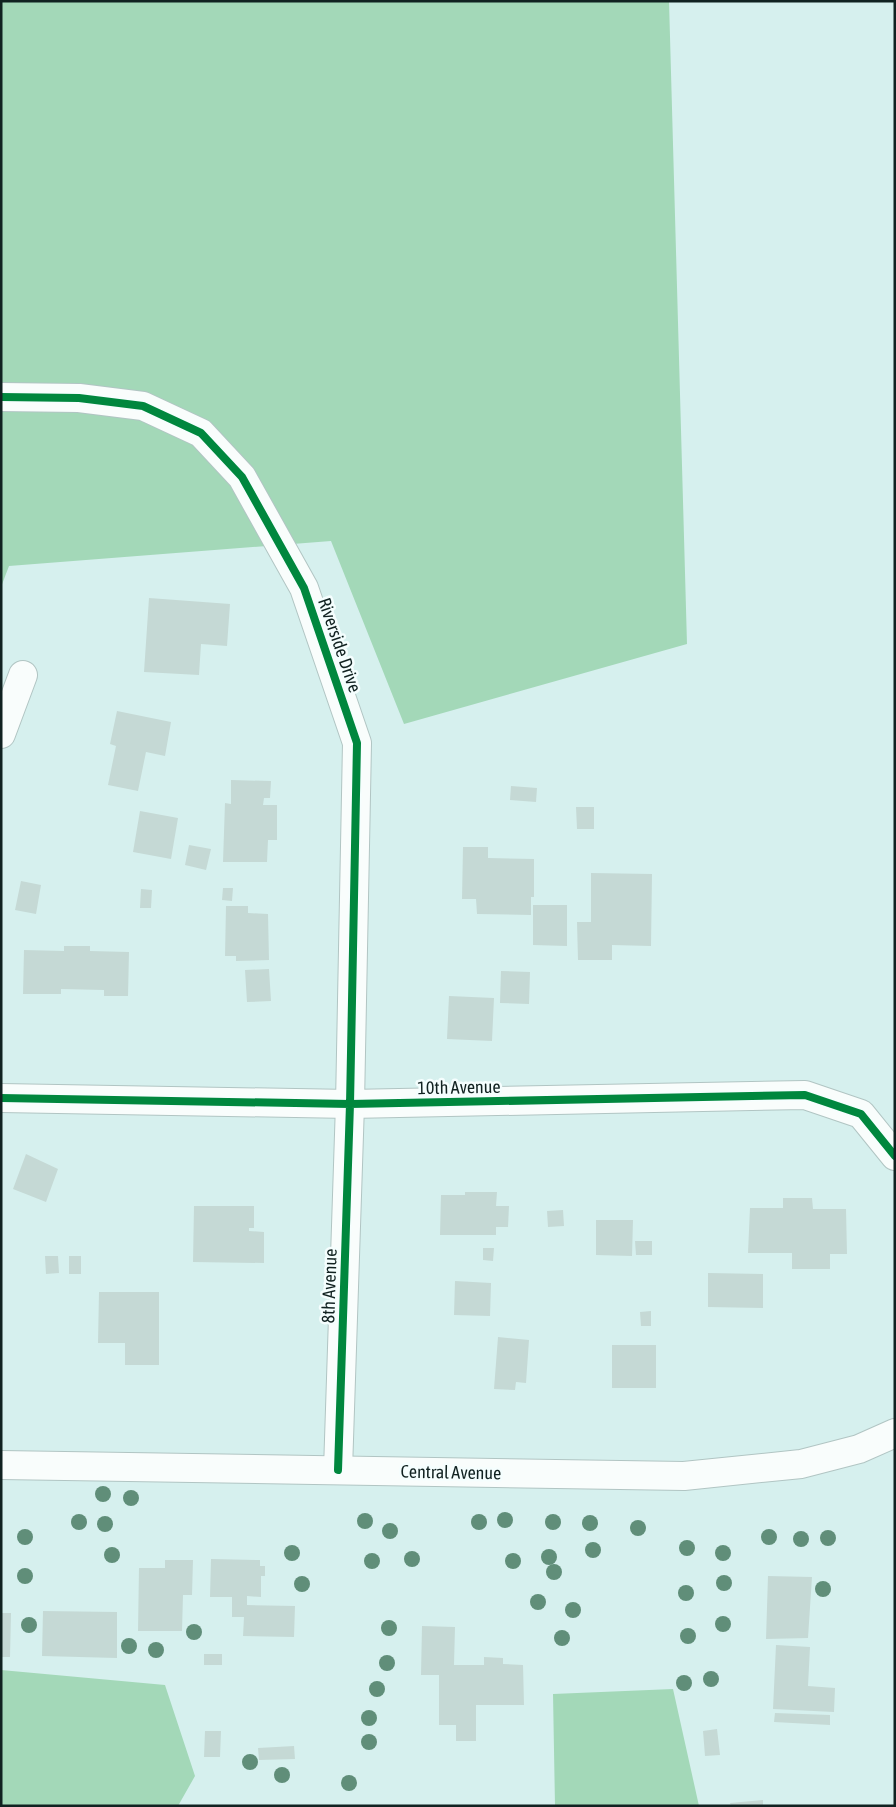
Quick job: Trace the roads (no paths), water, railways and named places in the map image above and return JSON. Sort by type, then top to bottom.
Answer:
[{"type":"street","name":"Riverside Drive","points":[[1,397],[79,398],[143,406],[201,433],[242,477],[304,588],[357,743],[350,1104]]},
{"type":"street","points":[[1,734],[22,675]]},
{"type":"street","name":"10th Avenue","points":[[1,1098],[350,1104],[806,1095],[861,1114],[895,1156]]},
{"type":"street","name":"8th Avenue","points":[[338,1470],[350,1104]]},
{"type":"street","name":"Central Avenue","points":[[1,1465],[684,1476],[800,1464],[859,1450],[895,1433]]}]
